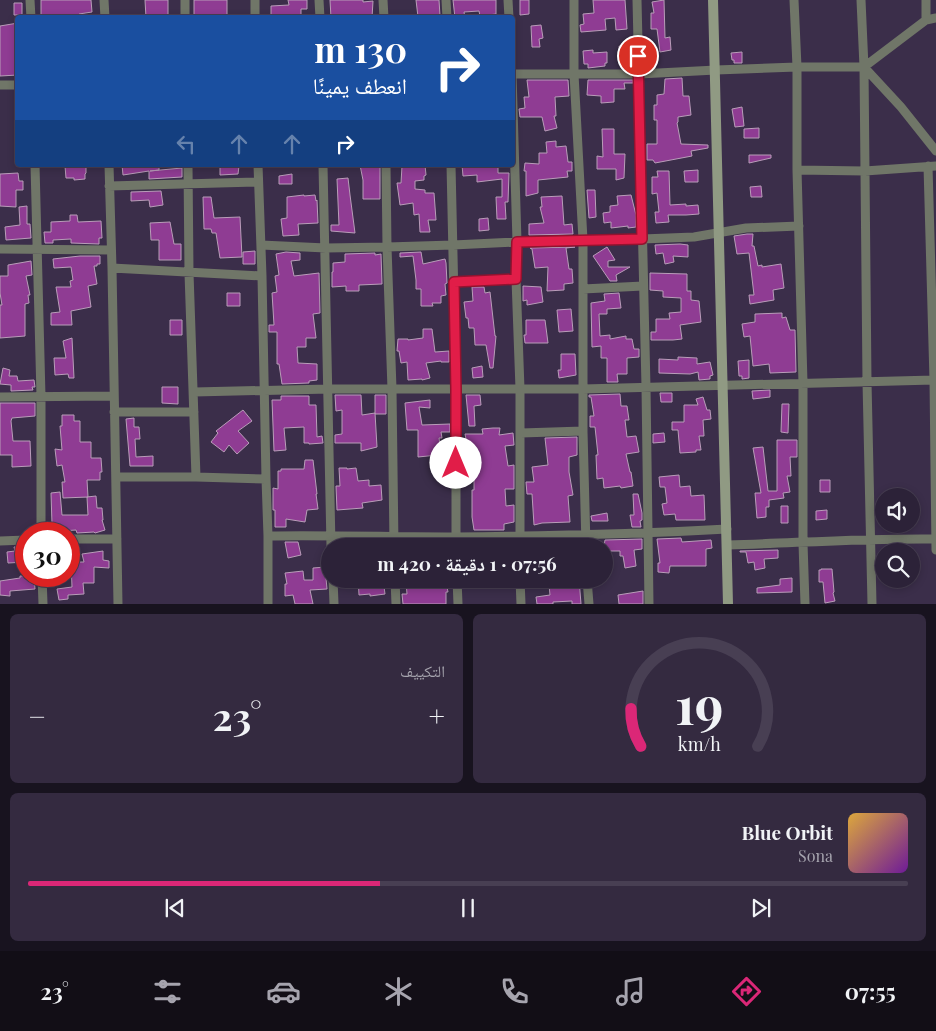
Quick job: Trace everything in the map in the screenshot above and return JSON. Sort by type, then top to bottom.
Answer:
[{"type":"street","points":[[30,0],[31,15]]},
{"type":"street","points":[[104,0],[105,15]]},
{"type":"street","points":[[185,0],[185,15]]},
{"type":"street","points":[[255,0],[256,15]]},
{"type":"street","points":[[320,0],[320,15]]},
{"type":"street","points":[[383,0],[384,15]]},
{"type":"street","points":[[446,0],[447,15]]},
{"type":"street","points":[[508,0],[509,15]]},
{"type":"street","points":[[574,0],[574,74],[583,240],[585,538]]},
{"type":"street","points":[[637,0],[649,604]]},
{"type":"street","points":[[713,0],[728,604]]},
{"type":"street","points":[[794,0],[803,383],[805,604]]},
{"type":"street","points":[[862,0],[872,604]]},
{"type":"street","points":[[926,0],[926,20]]},
{"type":"street","points":[[515,74],[639,74],[797,67],[864,67],[926,20],[936,18]]},
{"type":"street","points":[[864,67],[901,107],[936,151]]},
{"type":"street","points":[[0,85],[15,85]]},
{"type":"street","points":[[797,170],[865,171],[932,166],[936,550]]},
{"type":"street","points":[[34,167],[41,396],[41,522]]},
{"type":"street","points":[[108,167],[112,268],[118,604]]},
{"type":"street","points":[[188,167],[189,273],[196,477]]},
{"type":"street","points":[[258,167],[268,536],[268,604]]},
{"type":"street","points":[[323,167],[331,535]]},
{"type":"street","points":[[386,167],[394,536]]},
{"type":"street","points":[[451,167],[456,390],[456,538]]},
{"type":"street","points":[[515,167],[520,389],[520,536]]},
{"type":"street","points":[[109,186],[258,182]]},
{"type":"street","points":[[261,245],[326,248],[642,239],[694,237],[746,228],[799,226]]},
{"type":"street","points":[[0,249],[111,250]]},
{"type":"street","points":[[112,268],[262,276]]},
{"type":"street","points":[[454,282],[516,279]]},
{"type":"street","points":[[583,289],[643,286]]},
{"type":"street","points":[[194,392],[329,389],[583,389],[934,380]]},
{"type":"street","points":[[0,397],[114,396]]},
{"type":"street","points":[[114,412],[194,412]]},
{"type":"street","points":[[520,433],[583,431]]},
{"type":"street","points":[[116,478],[266,478]]},
{"type":"street","points":[[494,538],[727,529]]},
{"type":"street","points":[[268,536],[331,535],[419,538]]},
{"type":"street","points":[[80,539],[117,539]]},
{"type":"street","points":[[728,544],[803,543],[871,539],[936,539]]},
{"type":"street","points":[[0,541],[15,540]]},
{"type":"street","points":[[42,587],[43,604]]},
{"type":"street","points":[[333,588],[334,604]]},
{"type":"street","points":[[395,588],[396,604]]},
{"type":"street","points":[[457,588],[458,604]]},
{"type":"street","points":[[520,588],[521,604]]},
{"type":"street","points":[[587,588],[588,604]]},
{"type":"building","points":[[41,0],[91,0],[92,12],[79,15],[41,15]]},
{"type":"building","points":[[145,0],[168,0],[168,15],[146,15]]},
{"type":"building","points":[[194,0],[227,0],[227,15],[194,15]]},
{"type":"building","points":[[288,0],[307,0],[307,9],[301,9],[301,15],[271,15],[271,6],[289,5]]},
{"type":"building","points":[[330,0],[373,1],[372,15],[331,15]]},
{"type":"building","points":[[416,0],[439,0],[440,15],[418,15]]},
{"type":"building","points":[[453,0],[496,0],[496,14],[480,15],[479,11],[464,12],[464,15],[455,15]]},
{"type":"building","points":[[520,0],[529,0],[529,14],[520,15]]},
{"type":"building","points":[[593,0],[625,0],[627,29],[616,30],[615,18],[605,19],[606,30],[581,32],[580,25],[584,24],[583,14],[594,13]]},
{"type":"building","points":[[664,0],[665,38],[670,37],[671,50],[660,52],[657,29],[651,29],[651,13],[654,13],[652,2]]},
{"type":"building","points":[[14,3],[22,3],[22,15],[14,15]]},
{"type":"building","points":[[15,24],[15,75],[0,76],[0,26]]},
{"type":"building","points":[[541,25],[543,38],[539,39],[540,47],[532,47],[531,26]]},
{"type":"building","points":[[619,46],[630,46],[630,55],[620,55]]},
{"type":"building","points":[[593,50],[593,53],[607,52],[607,63],[605,63],[605,66],[588,68],[588,64],[584,64],[583,51]]},
{"type":"building","points":[[742,52],[742,63],[734,63],[731,53]]},
{"type":"building","points":[[682,78],[683,96],[689,96],[691,115],[678,117],[677,123],[681,144],[708,145],[708,148],[691,151],[692,156],[655,163],[653,160],[647,160],[647,144],[657,144],[657,120],[654,120],[654,105],[657,105],[657,95],[664,94],[665,79]]},
{"type":"building","points":[[527,80],[568,80],[569,96],[555,97],[556,116],[554,116],[557,128],[545,131],[542,117],[520,117],[519,109],[525,108],[524,97],[529,97]]},
{"type":"building","points":[[588,80],[633,80],[633,83],[624,83],[625,89],[614,89],[614,102],[601,103],[601,96],[587,95]]},
{"type":"building","points":[[742,107],[744,126],[735,127],[732,109]]},
{"type":"building","points":[[759,128],[759,138],[744,138],[744,129]]},
{"type":"building","points":[[602,129],[614,129],[614,154],[625,154],[624,178],[616,180],[616,169],[597,169],[597,156],[603,157]]},
{"type":"building","points":[[556,141],[556,147],[566,146],[568,162],[572,162],[572,171],[567,171],[568,177],[538,180],[538,193],[526,196],[525,163],[539,164],[539,153],[547,153],[546,142]]},
{"type":"building","points":[[749,155],[771,155],[771,158],[749,163]]},
{"type":"building","points":[[65,167],[86,167],[85,179],[74,180],[74,178],[66,178]]},
{"type":"building","points":[[122,167],[159,167],[159,170],[150,171],[182,168],[182,177],[149,179],[149,171],[123,175]]},
{"type":"building","points":[[220,167],[239,167],[238,174],[220,175]]},
{"type":"building","points":[[360,167],[380,167],[380,199],[363,199],[363,180]]},
{"type":"building","points":[[402,167],[425,167],[426,175],[424,180],[415,181],[415,189],[425,190],[425,193],[434,193],[436,220],[428,220],[430,232],[420,232],[419,214],[414,215],[413,203],[400,205],[397,183],[401,183]]},
{"type":"building","points":[[462,167],[498,167],[498,173],[509,173],[508,202],[505,202],[506,219],[497,219],[496,197],[502,197],[502,179],[477,182],[477,175],[463,176]]},
{"type":"building","points":[[698,170],[698,182],[685,182],[684,171]]},
{"type":"building","points":[[657,171],[669,171],[670,205],[698,205],[699,214],[668,215],[669,222],[656,223],[655,212],[659,212],[657,193],[652,194],[652,177],[658,177]]},
{"type":"building","points":[[18,173],[19,181],[23,181],[23,190],[16,190],[16,207],[0,206],[0,174]]},
{"type":"building","points":[[292,174],[292,184],[279,184],[279,176]]},
{"type":"building","points":[[348,178],[355,233],[331,231],[331,225],[339,225],[337,179]]},
{"type":"building","points":[[761,186],[762,197],[751,197],[750,187]]},
{"type":"building","points":[[587,190],[595,190],[596,217],[589,218]]},
{"type":"building","points":[[161,191],[163,205],[150,207],[149,200],[131,201],[131,192]]},
{"type":"building","points":[[315,195],[318,223],[298,224],[299,235],[283,236],[281,219],[287,218],[287,197]]},
{"type":"building","points":[[631,195],[636,215],[636,227],[611,228],[611,222],[604,223],[603,213],[610,212],[610,206],[618,205],[617,196]]},
{"type":"building","points":[[562,196],[564,225],[572,224],[573,234],[529,235],[529,224],[544,223],[540,207],[542,207],[541,197]]},
{"type":"building","points":[[203,197],[211,197],[214,218],[240,217],[242,257],[220,258],[216,233],[212,233],[211,229],[204,229]]},
{"type":"building","points":[[27,206],[27,224],[30,224],[31,238],[6,240],[5,227],[20,225],[19,207]]},
{"type":"building","points":[[70,215],[77,215],[78,222],[101,221],[102,238],[99,238],[99,244],[71,243],[71,239],[53,240],[53,243],[45,243],[44,232],[51,232],[51,222],[70,221]]},
{"type":"building","points":[[488,218],[489,230],[479,231],[479,219]]},
{"type":"building","points":[[170,222],[174,244],[181,244],[181,260],[159,260],[159,240],[151,240],[150,223]]},
{"type":"building","points":[[753,234],[752,246],[754,246],[758,266],[781,264],[784,288],[773,290],[774,300],[750,304],[749,295],[754,295],[749,253],[737,254],[734,236]]},
{"type":"building","points":[[655,245],[688,245],[688,257],[673,256],[674,262],[665,264],[663,253],[656,254]]},
{"type":"building","points":[[575,247],[566,248],[569,269],[572,269],[573,283],[564,284],[564,290],[547,291],[548,267],[535,268],[532,249],[530,248]]},
{"type":"building","points":[[607,247],[615,260],[608,261],[608,267],[630,267],[616,275],[617,281],[610,281],[593,256]]},
{"type":"building","points":[[255,251],[255,264],[243,264],[243,252]]},
{"type":"building","points":[[286,252],[300,253],[300,260],[291,261],[294,276],[319,273],[320,313],[313,314],[316,338],[306,338],[306,347],[297,347],[298,363],[317,364],[317,380],[309,381],[309,383],[282,384],[279,364],[277,364],[277,332],[269,332],[269,325],[274,325],[272,293],[277,292],[275,276],[279,275],[276,254]]},
{"type":"building","points":[[421,252],[423,264],[445,259],[446,263],[446,295],[441,296],[441,303],[432,303],[433,306],[421,306],[421,289],[416,289],[413,256],[400,257],[400,253]]},
{"type":"building","points":[[375,253],[375,255],[381,254],[382,284],[359,285],[359,291],[346,291],[346,286],[332,287],[333,263],[345,262],[345,254]]},
{"type":"building","points":[[100,256],[100,264],[94,266],[97,284],[88,286],[91,307],[71,311],[72,325],[51,325],[51,313],[60,312],[56,287],[71,287],[70,281],[73,280],[71,267],[54,268],[53,259]]},
{"type":"building","points":[[31,261],[32,275],[26,276],[30,295],[28,295],[29,303],[25,304],[25,336],[0,338],[0,305],[2,305],[0,276],[8,276],[8,265]]},
{"type":"building","points":[[650,273],[687,274],[687,291],[691,291],[691,300],[699,301],[701,322],[680,325],[682,339],[651,340],[651,332],[656,332],[656,319],[670,319],[669,313],[681,312],[681,298],[663,297],[663,291],[650,290]]},
{"type":"building","points":[[523,286],[541,287],[543,302],[527,305],[527,300],[523,301]]},
{"type":"building","points":[[472,287],[484,287],[485,293],[490,292],[496,336],[493,368],[490,368],[486,345],[475,345],[474,328],[469,328],[468,318],[466,318],[464,302],[473,301]]},
{"type":"building","points":[[227,293],[240,293],[240,306],[227,306]]},
{"type":"building","points":[[619,293],[621,308],[607,309],[607,314],[599,314],[600,336],[610,335],[610,339],[626,336],[626,339],[632,339],[634,349],[639,349],[639,357],[627,358],[627,374],[617,374],[618,382],[607,382],[607,358],[601,358],[601,346],[592,347],[591,303],[605,301],[604,294]]},
{"type":"building","points":[[571,309],[573,331],[559,332],[557,310]]},
{"type":"building","points":[[782,313],[782,318],[786,317],[790,330],[795,330],[796,372],[770,373],[769,364],[753,366],[750,336],[744,337],[742,324],[755,322],[755,314]]},
{"type":"building","points":[[170,320],[182,320],[182,335],[170,335]]},
{"type":"building","points":[[526,320],[545,320],[548,343],[525,343]]},
{"type":"building","points":[[423,329],[432,329],[435,352],[449,351],[449,362],[426,363],[430,378],[408,380],[407,362],[401,363],[399,351],[397,351],[398,339],[423,338]]},
{"type":"building","points":[[72,338],[74,378],[69,378],[68,374],[55,375],[54,358],[66,358],[63,341]]},
{"type":"building","points":[[561,354],[575,354],[576,375],[559,378],[558,370],[561,370]]},
{"type":"building","points":[[678,357],[697,358],[697,364],[710,362],[713,375],[710,376],[710,379],[699,380],[698,372],[690,374],[659,373],[659,359],[678,360]]},
{"type":"building","points":[[749,360],[749,378],[742,379],[742,376],[739,376],[738,361]]},
{"type":"building","points":[[482,366],[483,377],[473,378],[472,368]]},
{"type":"building","points":[[3,368],[10,370],[9,376],[17,376],[18,381],[34,380],[35,387],[32,387],[33,390],[11,391],[11,385],[0,384]]},
{"type":"building","points":[[162,387],[178,387],[178,404],[162,403]]},
{"type":"building","points":[[770,390],[770,397],[753,399],[752,391]]},
{"type":"building","points":[[660,393],[672,393],[672,402],[661,402]]},
{"type":"building","points":[[620,394],[621,406],[627,406],[629,420],[625,420],[627,437],[636,436],[639,452],[626,454],[633,486],[604,488],[603,478],[597,479],[596,455],[598,455],[595,427],[590,427],[590,416],[594,416],[589,395]]},
{"type":"building","points":[[335,395],[361,395],[362,415],[375,413],[377,447],[361,451],[361,443],[335,443],[335,435],[342,434],[342,410],[336,411]]},
{"type":"building","points":[[375,395],[386,395],[386,414],[375,414]]},
{"type":"building","points":[[466,395],[480,395],[481,405],[474,406],[475,426],[469,426]]},
{"type":"building","points":[[281,396],[309,396],[309,405],[316,405],[317,437],[322,436],[323,443],[304,443],[304,427],[284,428],[286,450],[274,451],[272,400],[281,400]]},
{"type":"building","points":[[703,397],[707,410],[710,410],[711,419],[703,420],[704,436],[699,436],[701,450],[680,453],[678,430],[672,430],[672,422],[684,422],[684,405],[698,405],[696,399]]},
{"type":"building","points":[[430,400],[430,408],[419,407],[422,425],[450,424],[450,432],[441,432],[442,438],[439,438],[438,455],[418,457],[418,430],[407,430],[405,403]]},
{"type":"building","points":[[0,403],[35,403],[35,416],[12,418],[11,421],[13,441],[30,441],[31,466],[12,467],[12,455],[0,455]]},
{"type":"building","points":[[782,404],[789,404],[788,433],[781,432]]},
{"type":"building","points":[[243,410],[252,421],[238,431],[249,443],[237,454],[229,445],[224,452],[211,442],[218,433],[216,431]]},
{"type":"building","points":[[62,415],[74,415],[74,421],[80,421],[80,442],[91,442],[91,458],[101,458],[102,472],[100,472],[100,480],[87,480],[88,497],[63,498],[62,482],[65,482],[62,465],[57,466],[55,449],[62,450],[60,426],[62,426]]},
{"type":"building","points":[[134,418],[134,427],[139,427],[140,439],[135,439],[136,457],[153,456],[153,466],[130,466],[126,419]]},
{"type":"building","points":[[500,428],[499,435],[513,433],[514,445],[505,446],[508,466],[514,465],[514,489],[505,489],[506,506],[514,505],[514,522],[504,524],[504,530],[474,530],[472,490],[474,490],[474,464],[471,464],[465,434],[483,434],[482,429]]},
{"type":"building","points":[[664,433],[665,442],[653,443],[653,434]]},
{"type":"building","points":[[577,437],[577,455],[569,457],[569,472],[573,495],[568,496],[570,522],[534,525],[532,494],[527,494],[526,482],[534,482],[532,467],[548,465],[545,438]]},
{"type":"building","points":[[777,440],[797,440],[797,457],[790,457],[791,476],[787,476],[790,492],[783,493],[784,498],[769,500],[769,507],[766,507],[766,517],[757,518],[755,493],[761,493],[753,448],[763,447],[768,491],[777,491]]},
{"type":"building","points":[[305,460],[313,460],[318,509],[307,510],[305,522],[286,519],[286,527],[275,527],[273,488],[278,489],[278,471],[281,471],[281,469],[304,469]]},
{"type":"building","points":[[339,468],[356,468],[358,481],[369,480],[369,486],[381,485],[382,500],[362,503],[363,508],[337,510],[336,486],[340,486]]},
{"type":"building","points":[[679,475],[680,487],[690,486],[691,496],[704,495],[705,520],[676,520],[675,514],[664,515],[662,504],[667,503],[665,487],[660,487],[659,477]]},
{"type":"building","points":[[820,480],[830,480],[830,492],[820,492]]},
{"type":"building","points":[[60,492],[62,515],[88,515],[87,497],[96,496],[97,508],[102,508],[102,520],[105,530],[95,533],[80,533],[80,522],[52,522],[51,493]]},
{"type":"building","points":[[633,494],[638,494],[642,513],[641,527],[632,527],[630,515],[634,515]]},
{"type":"building","points":[[781,506],[788,506],[788,523],[781,523]]},
{"type":"building","points":[[827,510],[827,519],[816,520],[816,511]]},
{"type":"building","points":[[607,513],[608,521],[592,521],[591,516]]},
{"type":"building","points":[[681,538],[682,542],[711,540],[712,548],[706,549],[706,566],[670,566],[669,573],[658,572],[658,563],[660,563],[657,539]]},
{"type":"building","points":[[642,539],[642,549],[634,550],[636,566],[625,568],[620,551],[613,551],[613,540]]},
{"type":"building","points":[[285,542],[298,542],[301,555],[288,558]]},
{"type":"building","points":[[778,550],[778,558],[764,559],[765,568],[755,570],[754,562],[748,563],[746,552],[740,552],[740,551]]},
{"type":"building","points":[[15,551],[15,563],[8,563],[7,552]]},
{"type":"building","points":[[103,551],[103,560],[109,561],[109,568],[94,567],[94,583],[83,583],[84,594],[68,595],[68,599],[59,600],[57,589],[80,587],[80,562],[84,562],[82,554]]},
{"type":"building","points":[[321,567],[321,588],[327,589],[310,590],[313,604],[295,604],[293,595],[285,596],[285,584],[287,584],[285,573],[303,571],[304,580],[313,580],[313,568]]},
{"type":"building","points":[[832,569],[835,601],[825,603],[823,582],[819,582],[819,570]]},
{"type":"building","points":[[792,578],[792,592],[757,593],[757,588],[780,585],[780,579]]},
{"type":"building","points":[[15,579],[15,587],[35,587],[35,589],[10,591],[10,596],[0,595],[0,581]]},
{"type":"building","points":[[359,588],[384,588],[385,594],[359,595]]},
{"type":"building","points":[[406,588],[447,588],[448,592],[446,592],[446,604],[403,604],[402,594],[407,594]]},
{"type":"building","points":[[549,588],[580,588],[581,604],[572,604],[572,601],[537,604],[536,597],[550,595]]},
{"type":"building","points":[[643,591],[643,604],[619,604],[618,595]]},
{"type":"route","points":[[456,463],[454,282],[516,279],[517,242],[642,239],[638,56]]}]
